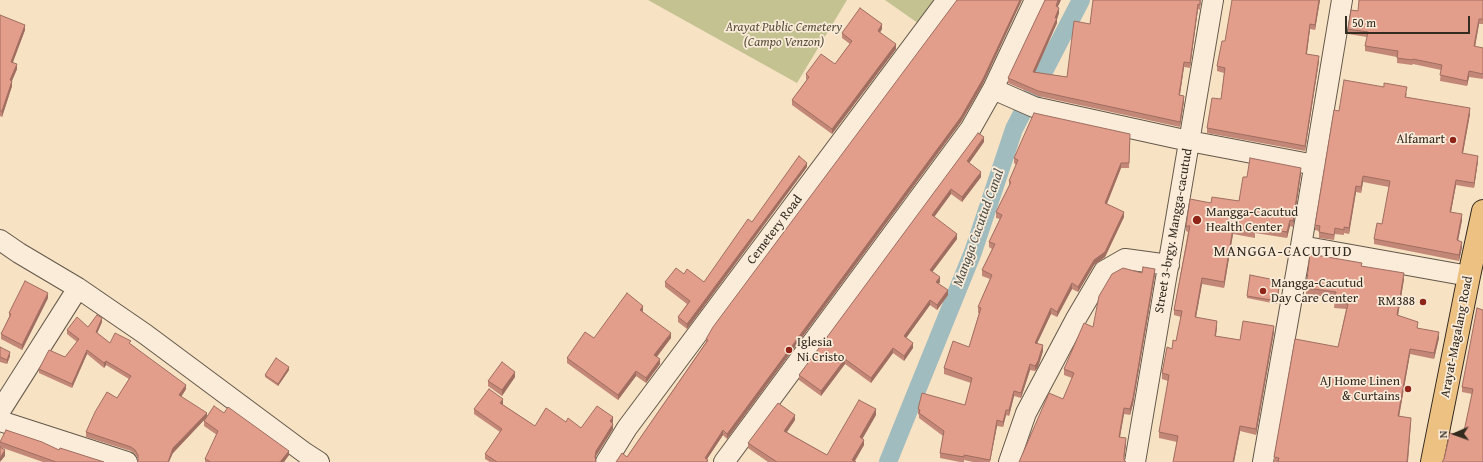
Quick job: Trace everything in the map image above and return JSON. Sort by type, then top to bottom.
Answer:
[{"type":"main road","name":"Arayat-Magalang Road","points":[[1432,462],[1483,211]]},
{"type":"street","name":"Cemetery Road","points":[[606,462],[627,428],[947,0]]},
{"type":"street","points":[[724,462],[971,128],[993,90],[1035,0]]},
{"type":"street","name":"Street 3-brgy. Mangga-cacutud","points":[[1135,462],[1213,0]]},
{"type":"street","points":[[1263,462],[1342,0]]},
{"type":"street","points":[[993,90],[1034,107],[1190,141],[1315,164]]},
{"type":"street","points":[[0,240],[19,254],[78,288],[145,334],[307,459]]},
{"type":"street","points":[[1301,246],[1469,276]]},
{"type":"street","points":[[1009,462],[1026,412],[1077,317],[1104,271],[1125,259],[1169,265]]},
{"type":"street","points":[[0,411],[78,288]]},
{"type":"street","points":[[0,421],[127,462]]},
{"type":"green space","name":"Arayat Public Cemetery (Campo Venzon)","points":[[648,0],[847,0],[797,83]]},
{"type":"green space","points":[[885,0],[941,0],[922,26]]},
{"type":"building","points":[[957,0],[1020,0],[983,79],[961,117],[727,434],[723,430],[705,458],[708,460],[706,462],[616,462],[622,453],[627,457],[708,340],[706,339],[713,327]]},
{"type":"building","points":[[1045,0],[1058,0],[1056,6],[1059,8],[1055,18],[1057,18],[1033,72],[1067,77],[1074,21],[1090,24],[1093,0],[1200,0],[1200,5],[1198,4],[1190,63],[1184,62],[1179,95],[1184,96],[1180,122],[1038,91],[1008,78]]},
{"type":"building","points":[[1232,0],[1319,0],[1315,25],[1310,24],[1306,54],[1319,56],[1305,146],[1207,128],[1212,98],[1221,99],[1225,68],[1217,66],[1222,41],[1225,41]]},
{"type":"building","points":[[1359,0],[1483,0],[1483,19],[1479,19],[1474,46],[1483,48],[1483,74],[1469,71],[1467,81],[1440,75],[1442,65],[1413,59],[1397,58],[1398,51],[1365,46],[1368,32],[1348,29],[1351,10],[1358,11]]},
{"type":"building","points":[[860,8],[882,24],[878,31],[896,44],[832,129],[792,100],[809,77],[806,74],[821,54],[835,64],[852,41],[842,33]]},
{"type":"building","points":[[0,15],[25,25],[11,62],[17,64],[10,80],[12,81],[2,111],[0,111]]},
{"type":"building","points":[[1344,80],[1384,87],[1384,83],[1407,87],[1405,97],[1470,108],[1462,153],[1478,156],[1474,183],[1456,180],[1450,212],[1462,214],[1457,240],[1462,242],[1459,255],[1374,239],[1377,223],[1382,224],[1390,181],[1363,176],[1361,187],[1356,186],[1349,228],[1344,227],[1344,230],[1335,228],[1334,235],[1319,232],[1320,226],[1315,225],[1334,110],[1339,111]]},
{"type":"building","points":[[1034,113],[1130,134],[1129,163],[1121,163],[1105,203],[1124,212],[1105,252],[1094,260],[1078,287],[1072,283],[1057,312],[1051,308],[1035,343],[1043,345],[1038,361],[1035,366],[1030,364],[1021,393],[1014,391],[1009,410],[1006,410],[1003,422],[997,420],[990,460],[964,455],[964,457],[940,453],[944,431],[919,413],[920,410],[918,409],[922,393],[965,405],[972,378],[944,368],[953,341],[969,347],[981,308],[978,307],[992,275],[982,270],[995,244],[989,242],[1002,215],[996,212],[1011,182],[1009,181],[1018,160],[1014,158]]},
{"type":"building","points":[[978,133],[984,137],[967,161],[981,172],[962,197],[951,189],[932,215],[957,234],[930,270],[940,277],[936,282],[948,290],[937,305],[930,300],[904,336],[913,343],[904,356],[893,348],[871,378],[845,359],[821,391],[799,375]]},
{"type":"building","points":[[799,156],[807,163],[687,324],[678,317],[690,301],[665,282],[676,268],[684,274],[687,269],[704,282],[748,219],[752,222]]},
{"type":"building","points":[[1250,158],[1301,168],[1293,221],[1290,220],[1287,232],[1255,227],[1255,232],[1233,228],[1224,282],[1202,278],[1195,317],[1217,321],[1215,336],[1240,340],[1243,321],[1274,326],[1256,429],[1240,426],[1233,462],[1173,462],[1178,436],[1159,432],[1169,375],[1162,373],[1167,347],[1172,349],[1173,340],[1176,341],[1182,311],[1174,310],[1190,226],[1186,226],[1190,199],[1211,203],[1212,197],[1239,201],[1243,177],[1247,177]]},
{"type":"building","points":[[1310,254],[1362,263],[1361,266],[1404,273],[1397,315],[1418,322],[1417,328],[1439,332],[1434,353],[1410,349],[1398,416],[1411,418],[1407,462],[1278,462],[1279,458],[1274,457],[1295,339],[1338,347],[1348,304],[1334,302],[1336,292],[1306,288]]},
{"type":"building","points":[[1143,267],[1155,269],[1133,398],[1130,409],[1124,408],[1119,437],[1126,438],[1124,460],[1126,462],[1019,462],[1049,393],[1063,399],[1074,373],[1064,369],[1084,323],[1093,327],[1099,296],[1112,274],[1123,268],[1142,273]]},
{"type":"building","name":"Mangga-Cacutud Day Care Center","points":[[1250,275],[1280,281],[1277,301],[1247,296]]},
{"type":"building","points":[[25,281],[48,293],[22,345],[1,334],[11,314],[9,313]]},
{"type":"building","points":[[627,293],[643,306],[640,310],[671,333],[654,355],[660,359],[646,378],[636,371],[618,395],[567,358],[585,332],[594,338]]},
{"type":"building","points":[[1477,308],[1483,310],[1483,462],[1442,462],[1450,433],[1463,436],[1473,389],[1462,387]]},
{"type":"building","points":[[97,315],[102,318],[96,332],[110,343],[115,333],[131,341],[129,343],[186,385],[179,395],[207,413],[173,448],[168,462],[137,462],[138,455],[131,447],[86,432],[95,412],[107,392],[117,398],[131,376],[106,361],[104,363],[87,350],[72,384],[39,369],[49,350],[65,357],[79,339],[67,330],[77,317],[88,327]]},
{"type":"building","points":[[0,347],[10,352],[7,360],[0,357]]},
{"type":"building","points":[[276,358],[289,367],[278,384],[265,375]]},
{"type":"building","points":[[502,362],[515,372],[502,390],[488,381]]},
{"type":"building","points":[[489,389],[503,399],[500,403],[535,426],[546,408],[566,422],[568,418],[581,428],[597,406],[613,417],[610,421],[613,424],[596,451],[596,462],[497,462],[485,454],[502,429],[474,409]]},
{"type":"building","points":[[859,400],[876,409],[860,437],[864,440],[852,460],[856,462],[777,462],[748,443],[778,403],[795,415],[784,431],[827,455]]},
{"type":"building","points":[[214,406],[224,413],[228,407],[289,451],[280,462],[211,462],[205,459],[218,431],[204,421]]},
{"type":"building","points":[[6,430],[42,442],[59,450],[60,448],[104,462],[56,462],[0,442]]},
{"type":"building","points":[[0,447],[5,450],[0,458]]},
{"type":"waterway","name":"Mangga Cacutud Canal","points":[[888,462],[973,252],[1014,129],[1081,0]]},
{"type":"place","name":"Alfamart","points":[[1453,140]]},
{"type":"place","name":"Mangga-Cacutud Health Center","points":[[1197,220]]},
{"type":"place","name":"Mangga-Cacutud Day Care Center","points":[[1263,291]]},
{"type":"place","name":"RM388","points":[[1423,302]]},
{"type":"place","name":"Iglesia Ni Cristo","points":[[789,350]]},
{"type":"place","name":"AJ Home Linen & Curtains","points":[[1408,389]]},
{"type":"district","name":"MANGGA-CACUTUD","points":[[1283,252]]}]
